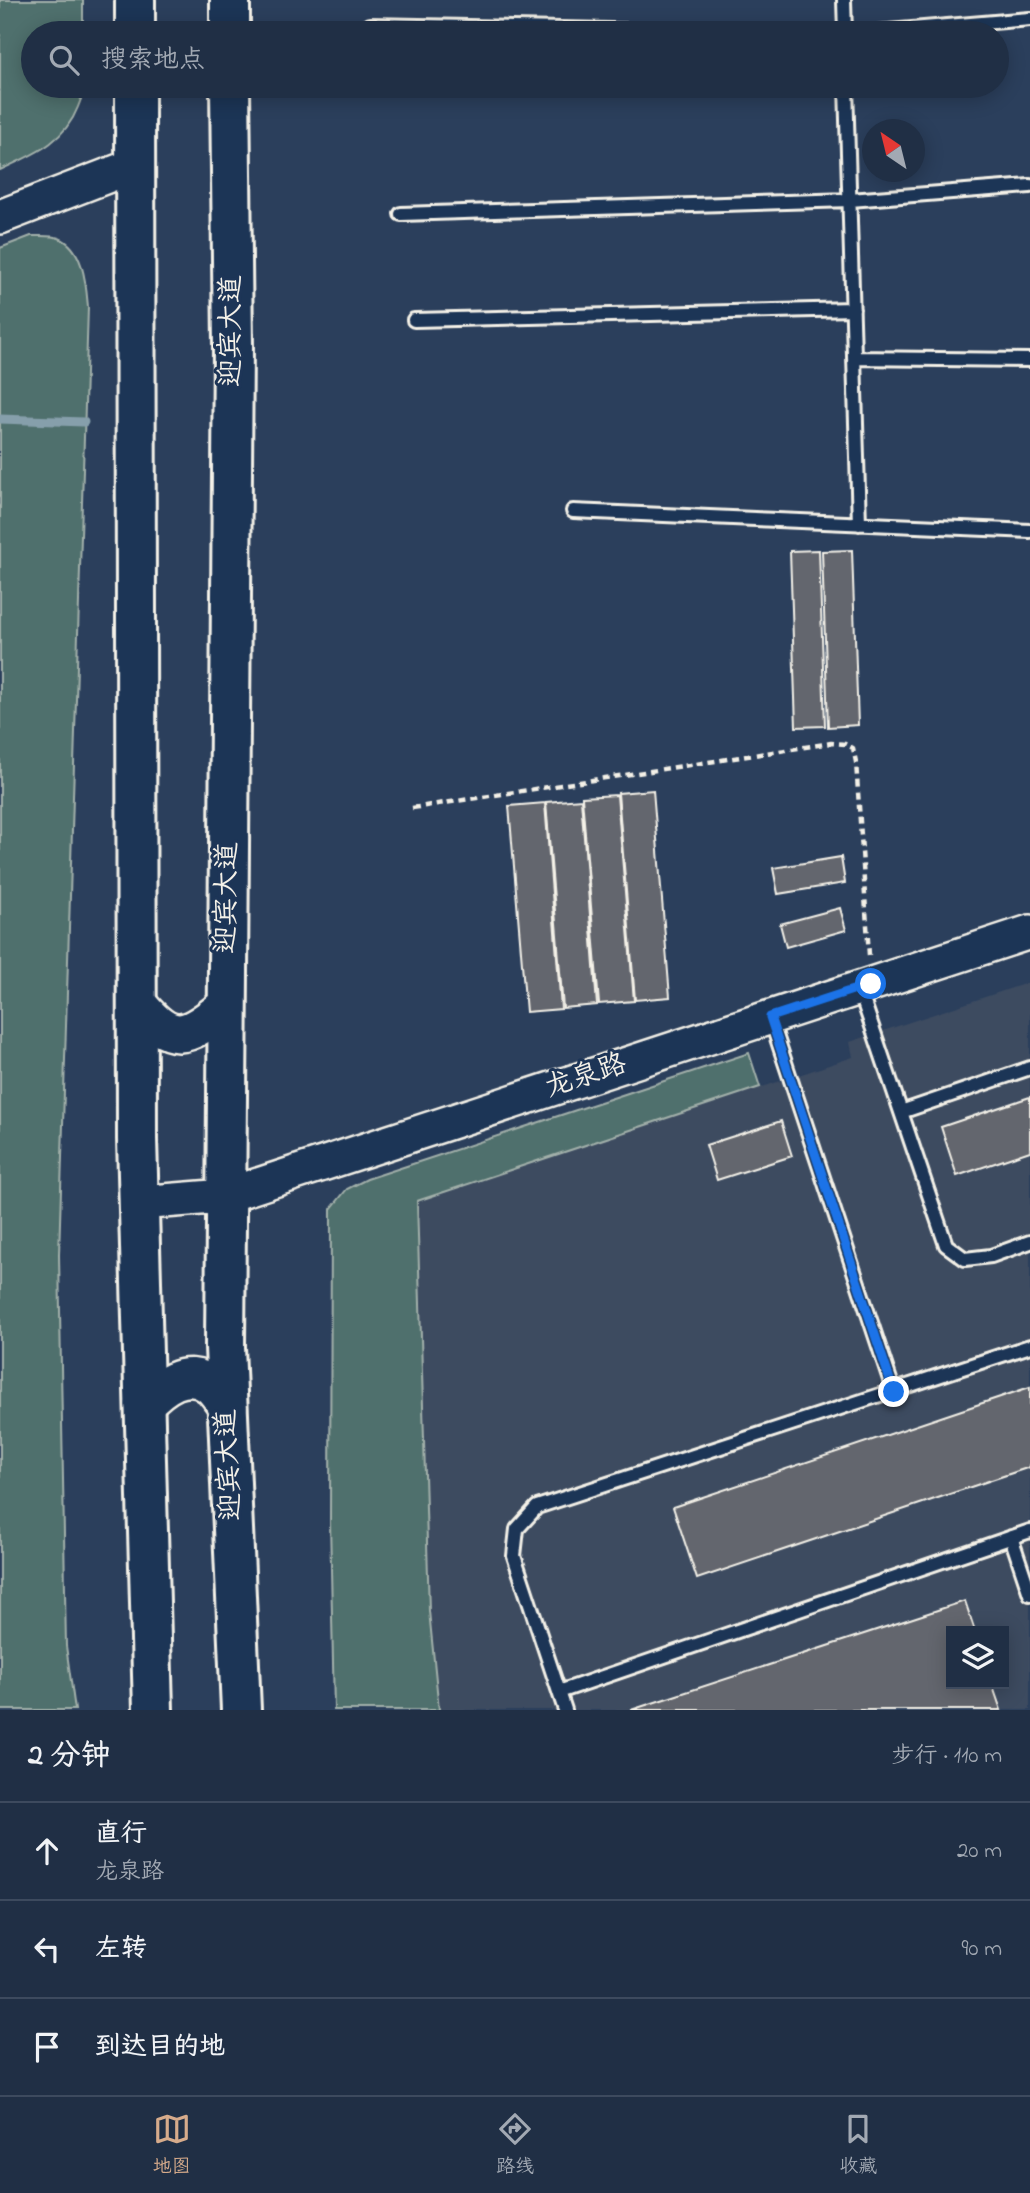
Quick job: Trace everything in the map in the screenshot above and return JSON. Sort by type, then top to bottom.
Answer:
[{"type":"highway","points":[[135,0],[135,21]]},
{"type":"highway","points":[[230,0],[230,21]]},
{"type":"highway","points":[[135,98],[139,1203],[153,1710]]},
{"type":"highway","name":"迎宾大道","points":[[230,98],[233,360],[225,1347],[241,1710]]},
{"type":"main road","points":[[137,1003],[153,1023],[170,1033],[190,1033],[226,1006]]},
{"type":"main road","points":[[144,1405],[158,1390],[177,1379],[197,1378],[211,1385],[228,1406]]},
{"type":"street","points":[[0,217],[135,165]]},
{"type":"street","name":"龙泉路","points":[[139,1203],[225,1196],[1030,932]]},
{"type":"lane","points":[[844,0],[845,21]]},
{"type":"lane","points":[[1006,21],[1030,19]]},
{"type":"lane","points":[[846,98],[859,524]]},
{"type":"lane","points":[[401,214],[850,200],[1030,186]]},
{"type":"lane","points":[[414,320],[853,309]]},
{"type":"lane","points":[[854,358],[1030,360]]},
{"type":"lane","points":[[573,511],[1030,531]]},
{"type":"lane","points":[[865,986],[901,1112],[946,1245],[965,1259],[991,1256],[1030,1242]]},
{"type":"lane","points":[[770,1017],[894,1392]]},
{"type":"lane","points":[[901,1112],[1030,1069]]},
{"type":"lane","points":[[565,1710],[514,1556],[517,1529],[537,1507],[1030,1346]]},
{"type":"lane","points":[[559,1692],[1030,1531]]},
{"type":"lane","points":[[1011,1537],[1030,1594]]},
{"type":"path","points":[[412,808],[831,743],[845,744],[853,748],[856,762],[865,986]]},
{"type":"shaded area","points":[[1030,982],[1030,1710],[439,1710],[429,1611],[417,1201],[853,1057],[850,1042]]},
{"type":"green space","points":[[0,0],[83,0],[83,21],[21,21],[21,98],[81,98],[72,119],[56,139],[36,153],[0,170]]},
{"type":"green space","points":[[31,236],[56,237],[74,250],[82,268],[88,307],[59,1255],[66,1646],[75,1710],[0,1710],[0,248]]},
{"type":"green space","points":[[749,1053],[760,1087],[417,1201],[429,1611],[439,1710],[334,1710],[330,1521],[331,1209],[347,1189],[367,1179]]},
{"type":"building","points":[[819,550],[825,726],[796,727],[790,551]]},
{"type":"building","points":[[852,550],[858,725],[828,727],[822,551]]},
{"type":"building","points":[[653,790],[670,997],[635,1000],[618,793]]},
{"type":"building","points":[[617,795],[634,1001],[599,1004],[582,797]]},
{"type":"building","points":[[581,799],[597,1005],[563,1008],[546,802]]},
{"type":"building","points":[[545,803],[561,1009],[526,1012],[509,806]]},
{"type":"building","points":[[841,857],[845,883],[778,894],[773,868]]},
{"type":"building","points":[[840,908],[846,930],[786,947],[780,924]]},
{"type":"building","points":[[1030,1097],[1030,1151],[957,1176],[941,1127]]},
{"type":"building","points":[[781,1121],[792,1156],[717,1180],[706,1145]]},
{"type":"building","points":[[1030,1387],[1030,1467],[697,1579],[673,1507]]},
{"type":"building","points":[[965,1601],[973,1626],[946,1626],[946,1689],[994,1689],[1001,1710],[631,1710]]},
{"type":"waterway","points":[[0,419],[84,422]]},
{"type":"route","points":[[871,984],[770,1017],[894,1392]]}]
